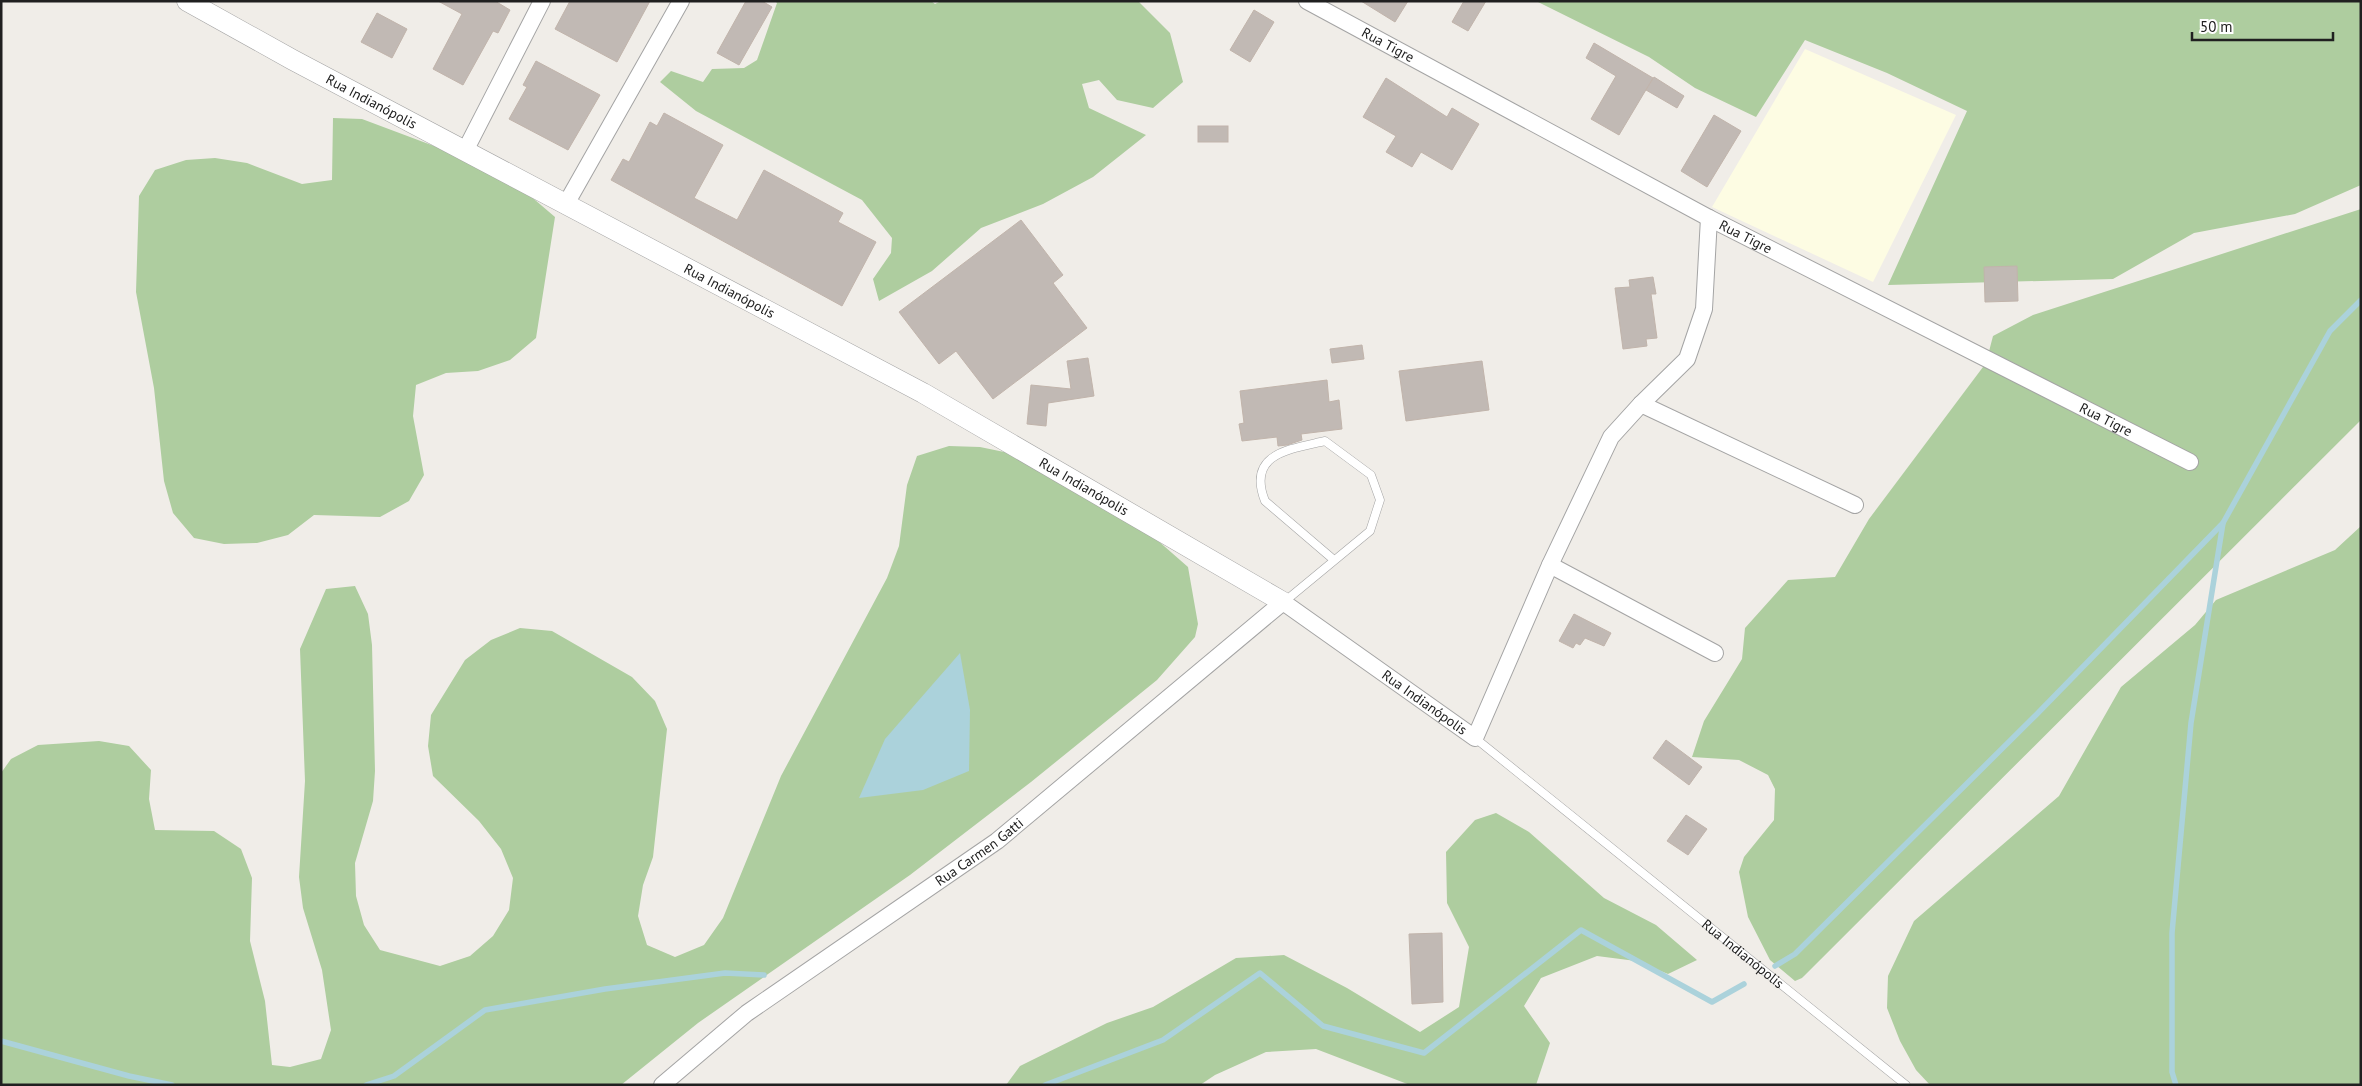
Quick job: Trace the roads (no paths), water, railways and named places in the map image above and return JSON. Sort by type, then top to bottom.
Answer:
[{"type":"street","name":"Rua Indianópolis","points":[[187,1],[293,60],[923,393],[1284,602],[1475,738]]},
{"type":"street","points":[[465,151],[542,1]]},
{"type":"street","points":[[566,204],[680,1]]},
{"type":"street","name":"Rua Tigre","points":[[1307,1],[1709,218],[2190,462]]},
{"type":"street","points":[[1475,738],[1550,565],[1612,437],[1641,404],[1686,359],[1704,309],[1709,218]]},
{"type":"street","points":[[1641,404],[1855,505]]},
{"type":"street","points":[[1550,565],[1715,653]]},
{"type":"street","name":"Rua Carmen Gatti","points":[[662,1085],[747,1013],[998,841],[1284,602]]},
{"type":"lane","points":[[1284,602],[1370,531],[1380,500],[1371,475],[1325,441],[1280,452],[1264,466],[1260,488],[1265,501],[1334,560]]},
{"type":"lane","name":"Rua Indianópolis","points":[[1475,738],[1906,1085]]},
{"type":"water","points":[[960,653],[970,710],[969,771],[923,790],[859,798],[885,739]]},
{"type":"waterway","points":[[2176,1085],[2172,1072],[2172,933],[2191,723],[2223,523],[2330,331],[2361,300]]},
{"type":"waterway","points":[[1775,966],[1795,954],[2036,715],[2223,523]]},
{"type":"waterway","points":[[1045,1085],[1163,1040],[1260,973],[1323,1026],[1424,1053],[1581,930],[1712,1002],[1744,984]]},
{"type":"waterway","points":[[366,1085],[394,1076],[485,1010],[605,989],[725,973],[764,975]]},
{"type":"waterway","points":[[1,1041],[129,1076],[172,1085]]}]
